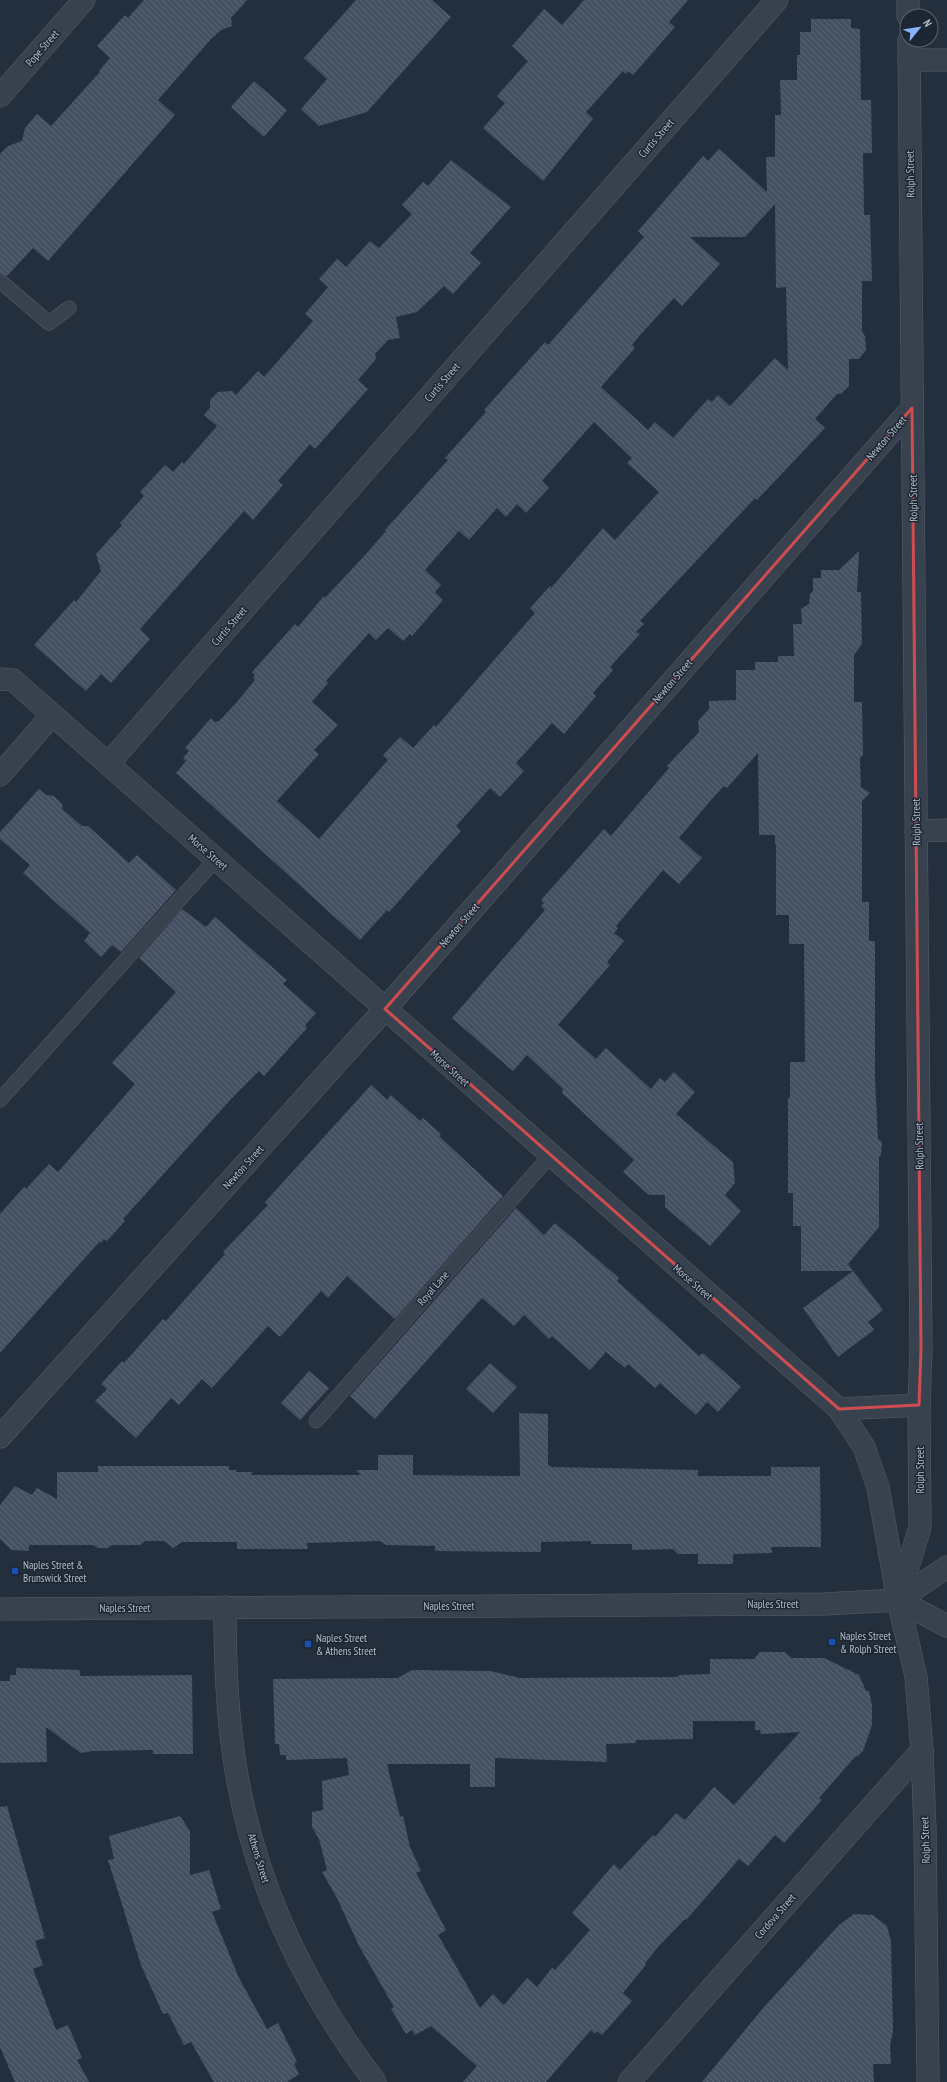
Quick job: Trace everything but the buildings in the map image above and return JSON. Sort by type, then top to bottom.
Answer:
[{"type":"street","name":"Pope Street","points":[[0,96],[84,0]]},
{"type":"street","name":"Curtis Street","points":[[108,764],[777,0]]},
{"type":"street","points":[[909,50],[947,60]]},
{"type":"street","name":"Rolph Street","points":[[898,1600],[920,1527],[919,1405],[921,1349],[909,50]]},
{"type":"street","name":"Newton Street","points":[[0,1437],[385,1009],[912,408]]},
{"type":"street","name":"Morse Street","points":[[0,679],[13,680],[550,1156],[839,1409]]},
{"type":"street","points":[[0,775],[52,715]]},
{"type":"street","points":[[916,831],[947,830]]},
{"type":"street","points":[[839,1409],[919,1405]]},
{"type":"street","name":"Rolph Street","points":[[839,1409],[864,1447],[878,1487],[898,1600],[916,1677],[922,1750],[926,1901],[928,2082]]},
{"type":"street","points":[[947,1567],[898,1600],[947,1626]]},
{"type":"street","name":"Naples Street","points":[[0,1609],[817,1604],[898,1600]]},
{"type":"street","name":"Athens Street","points":[[225,1607],[226,1670],[231,1735],[242,1802],[260,1864],[283,1929],[310,1985],[345,2042],[375,2082]]},
{"type":"street","name":"Cordova Street","points":[[629,2082],[922,1750]]},
{"type":"lane","points":[[0,281],[49,323],[69,308]]},
{"type":"lane","points":[[0,1100],[216,859]]},
{"type":"lane","name":"Royal Lane","points":[[316,1421],[550,1156]]},
{"type":"highlighted area","points":[[912,408],[921,1349],[919,1405],[839,1409],[385,1009]]},
{"type":"place","name":"Naples Street & Brunswick Street","points":[[15,1571]]},
{"type":"place","name":"Naples Street & Rolph Street","points":[[832,1642]]},
{"type":"place","name":"Naples Street & Athens Street","points":[[308,1644]]}]
